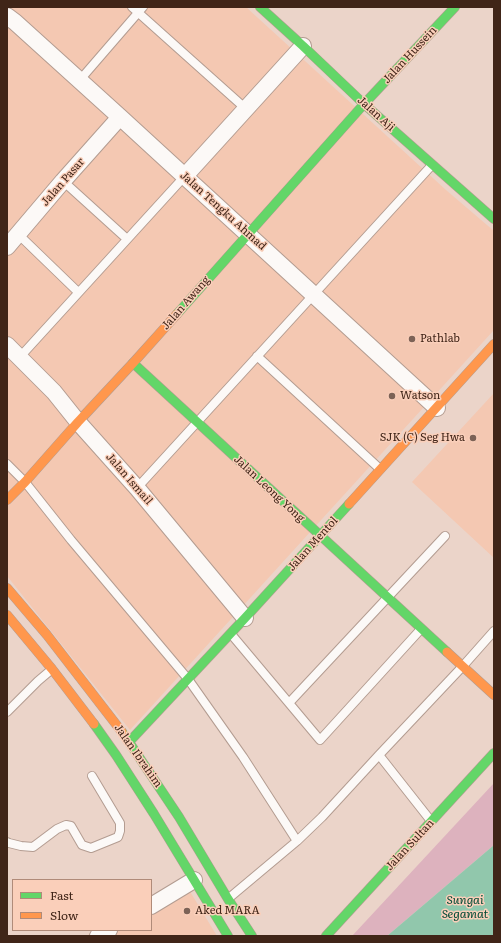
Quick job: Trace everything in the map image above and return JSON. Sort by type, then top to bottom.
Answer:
[{"type":"main road","name":"Jalan Aji","points":[[260,7],[364,104],[494,219]]},
{"type":"main road","name":"Jalan Hussein","points":[[364,104],[455,7]]},
{"type":"main road","name":"Jalan Awang","points":[[7,500],[133,363],[364,104]]},
{"type":"main road","name":"Jalan Mentol","points":[[129,742],[246,618],[494,344]]},
{"type":"main road","name":"Jalan Leong Yong","points":[[133,363],[494,695]]},
{"type":"main road","name":"Jalan Ibrahim","points":[[7,588],[47,635],[129,742],[179,817],[252,936]]},
{"type":"main road","name":"Jalan Ibrahim","points":[[7,615],[52,669],[90,718],[116,755],[154,814],[228,936]]},
{"type":"main road","name":"Jalan Sultan","points":[[326,936],[494,753]]},
{"type":"street","name":"Jalan Tengku Ahmad","points":[[7,17],[15,22],[248,233],[437,408]]},
{"type":"street","points":[[184,176],[303,46]]},
{"type":"street","name":"Jalan Pasar","points":[[7,247],[63,181],[120,118]]},
{"type":"street","name":"Jalan Ismail","points":[[7,345],[54,392],[246,618]]},
{"type":"street","points":[[152,905],[194,880]]},
{"type":"street","points":[[98,936],[107,931]]},
{"type":"lane","points":[[79,81],[138,9],[246,109]]},
{"type":"lane","points":[[137,488],[432,165]]},
{"type":"lane","points":[[19,358],[184,176]]},
{"type":"lane","points":[[63,181],[127,239]]},
{"type":"lane","points":[[18,234],[78,292]]},
{"type":"lane","points":[[257,356],[380,469]]},
{"type":"lane","points":[[7,464],[25,482],[71,540],[188,679],[243,757],[297,841]]},
{"type":"lane","points":[[289,703],[445,536]]},
{"type":"lane","points":[[231,634],[320,740],[421,628]]},
{"type":"lane","points":[[228,899],[297,841],[322,817],[494,631]]},
{"type":"lane","points":[[7,712],[52,669]]},
{"type":"lane","points":[[379,755],[431,822]]},
{"type":"lane","points":[[7,842],[20,846],[33,847],[57,829],[66,825],[71,826],[82,845],[91,848],[118,836],[120,831],[120,823],[92,776]]},
{"type":"shaded area","points":[[7,7],[246,7],[446,190],[494,231],[494,330],[130,730],[7,576]]},
{"type":"shaded area","name":"SJK (C) Seg Hwa","points":[[494,393],[494,558],[412,482]]},
{"type":"shaded area","points":[[494,783],[494,845],[387,936],[352,936]]},
{"type":"shaded area","points":[[183,880],[217,936],[86,936],[94,931],[152,931],[152,898]]},
{"type":"water","name":"Sungai Segamat","points":[[494,845],[494,936],[387,936]]},
{"type":"traffic: fast","points":[[260,7],[364,104],[494,219]]},
{"type":"traffic: fast","points":[[177,314],[364,104],[455,7]]},
{"type":"traffic: fast","points":[[133,363],[447,652]]},
{"type":"traffic: fast","points":[[129,742],[349,504]]},
{"type":"traffic: fast","points":[[94,724],[154,814],[228,936]]},
{"type":"traffic: fast","points":[[122,732],[179,817],[252,936]]},
{"type":"traffic: fast","points":[[326,936],[494,753]]},
{"type":"traffic: slow","points":[[7,500],[177,314]]},
{"type":"traffic: slow","points":[[349,504],[494,344]]},
{"type":"traffic: slow","points":[[7,588],[47,635],[122,732]]},
{"type":"traffic: slow","points":[[7,615],[52,669],[94,724]]},
{"type":"traffic: slow","points":[[447,652],[494,695]]},
{"type":"place","name":"Pathlab","points":[[412,339]]},
{"type":"place","name":"Watson","points":[[392,396]]},
{"type":"place","name":"SJK (C) Seg Hwa","points":[[473,438]]},
{"type":"place","name":"Aked MARA","points":[[187,911]]}]
